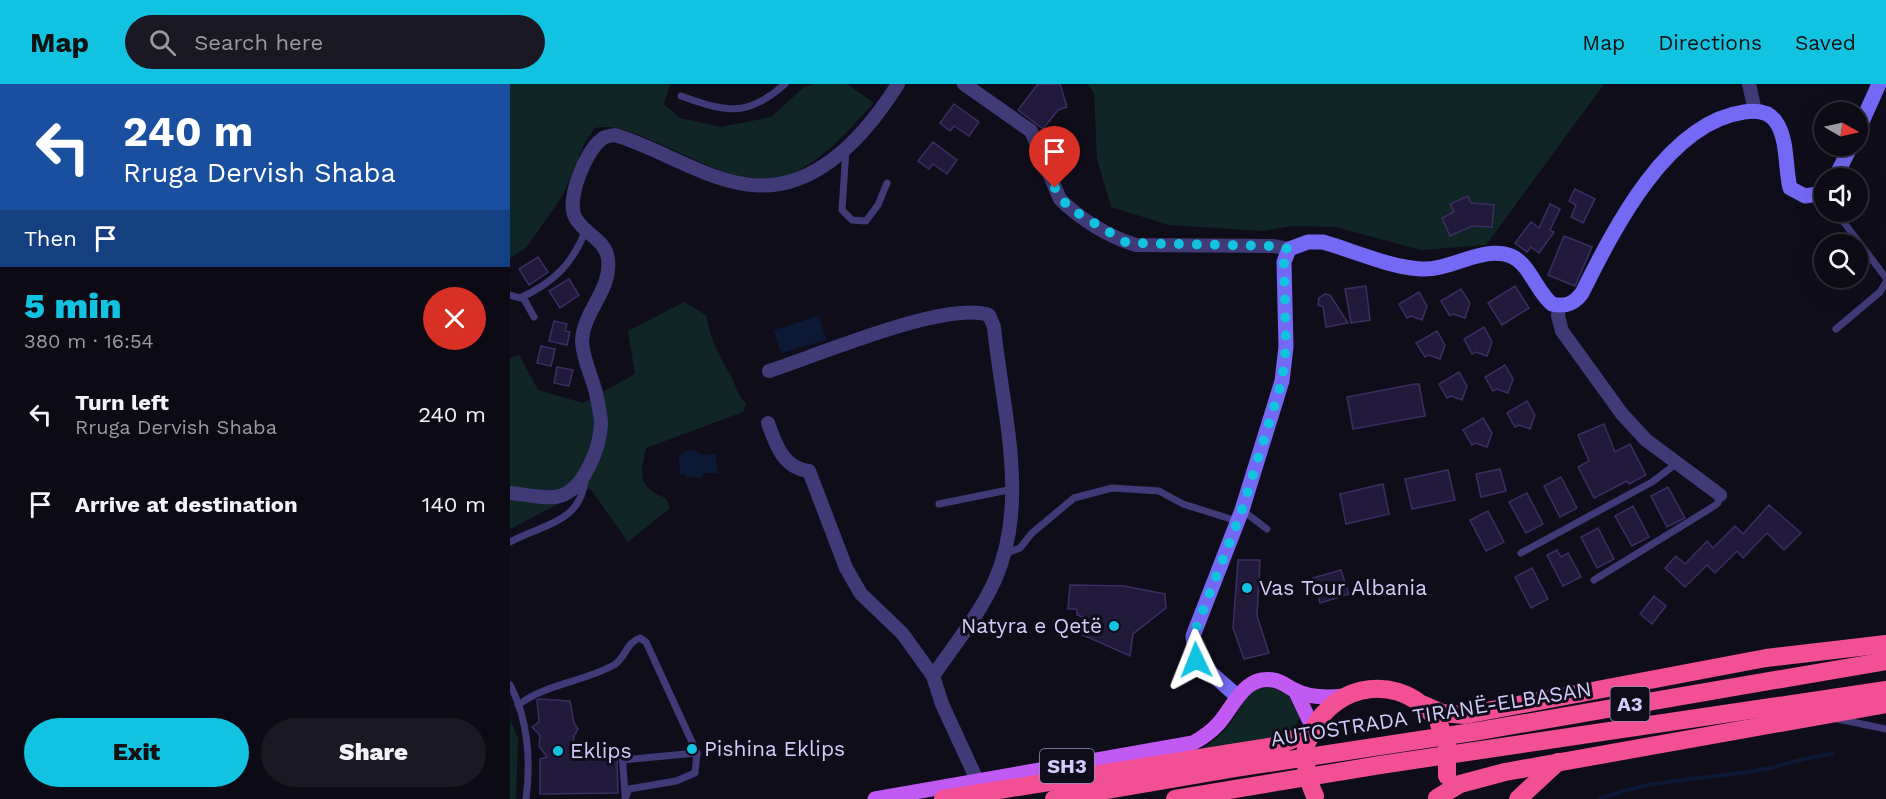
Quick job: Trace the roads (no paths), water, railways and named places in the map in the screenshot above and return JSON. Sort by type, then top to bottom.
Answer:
[{"type":"highway","points":[[1316,798],[1305,765],[1310,735],[1323,712],[1344,696],[1367,688],[1382,688],[1405,693],[1442,713],[1464,715],[1766,658],[1886,644]]},
{"type":"highway","name":"AUTOSTRADA TIRANË-ELBASAN","points":[[1053,799],[1479,731],[1886,661]]},
{"type":"highway","name":"AUTOSTRADA TIRANË-ELBASAN","points":[[1175,799],[1380,765],[1886,690]]},
{"type":"highway","points":[[1437,799],[1470,780],[1560,760],[1886,704]]},
{"type":"highway","points":[[1424,705],[1439,724],[1447,745],[1447,776],[1437,799]]},
{"type":"highway","points":[[943,799],[1280,745],[1310,735]]},
{"type":"highway","points":[[1518,799],[1560,760]]},
{"type":"main road","name":"SH3","points":[[875,799],[1193,743],[1208,734],[1221,721],[1237,696],[1250,684],[1264,680],[1274,680],[1295,690],[1320,697],[1344,696]]},
{"type":"main road","points":[[1295,690],[1310,735]]},
{"type":"street","points":[[510,493],[560,496],[576,487],[585,477],[601,425],[582,340],[586,323],[603,290],[608,271],[605,247],[576,220],[571,208],[573,195],[588,155],[603,138],[615,135],[627,139],[734,182],[758,185],[801,180],[836,159],[874,118],[898,84]]},
{"type":"street","points":[[964,84],[1031,131],[1060,199],[1068,207],[1118,238],[1136,245],[1274,246],[1289,249],[1308,242],[1323,242],[1420,269],[1448,267],[1490,254],[1509,256],[1519,261],[1545,299],[1559,306],[1576,301],[1613,230],[1673,152],[1701,129],[1737,113],[1755,111],[1765,113],[1776,120],[1782,134],[1790,188],[1804,196],[1814,195]]},
{"type":"street","points":[[1749,84],[1755,111]]},
{"type":"street","points":[[1868,108],[1879,84]]},
{"type":"street","points":[[1237,696],[1196,660],[1193,642],[1240,515],[1285,371],[1284,262],[1289,249]]},
{"type":"street","points":[[1559,306],[1558,316],[1562,330],[1622,414],[1646,440],[1720,495]]},
{"type":"street","points":[[769,371],[920,321],[969,312],[989,315],[994,327],[1013,489],[1004,554],[995,581],[981,606],[933,676]]},
{"type":"street","points":[[768,423],[778,452],[798,469],[808,471],[846,567],[861,594],[902,633],[933,676],[942,704],[977,780]]},
{"type":"lane","points":[[681,96],[715,108],[732,110],[752,107],[785,84]]},
{"type":"lane","points":[[846,149],[842,210],[852,220],[866,221],[878,205],[888,183]]},
{"type":"lane","points":[[1836,329],[1880,292],[1886,280],[1843,222]]},
{"type":"lane","points":[[510,295],[523,297],[539,288],[569,264],[578,252],[586,229]]},
{"type":"lane","points":[[523,297],[534,316]]},
{"type":"lane","points":[[1521,553],[1652,482],[1676,464]]},
{"type":"lane","points":[[510,542],[566,516],[583,497],[585,477]]},
{"type":"lane","points":[[1004,554],[1020,548],[1032,533],[1074,498],[1112,488],[1159,491],[1183,504],[1240,515],[1267,530]]},
{"type":"lane","points":[[939,504],[1013,489]]},
{"type":"lane","points":[[1594,580],[1711,508],[1718,503],[1720,495]]},
{"type":"lane","points":[[518,705],[538,691],[616,664],[633,640],[640,638],[646,642],[697,753],[695,773],[690,777],[629,789],[625,797]]},
{"type":"lane","points":[[510,685],[518,705],[528,752],[526,799]]},
{"type":"lane","points":[[1817,715],[1886,729]]},
{"type":"lane","points":[[577,751],[622,752],[625,797]]},
{"type":"lane","points":[[622,760],[697,753]]},
{"type":"water","points":[[819,316],[826,340],[781,353],[774,330]]},
{"type":"water","points":[[695,450],[703,455],[716,454],[717,473],[704,473],[700,478],[694,476],[688,478],[680,474],[679,456],[687,451]]},
{"type":"waterway","points":[[1600,799],[1641,787],[1749,772],[1832,754]]},
{"type":"place","name":"Vas Tour Albania","points":[[1247,588]]},
{"type":"place","name":"Natyra e Qetë","points":[[1114,626]]},
{"type":"place","name":"Pishina Eklips","points":[[692,749]]},
{"type":"place","name":"Eklips","points":[[558,751]]}]
